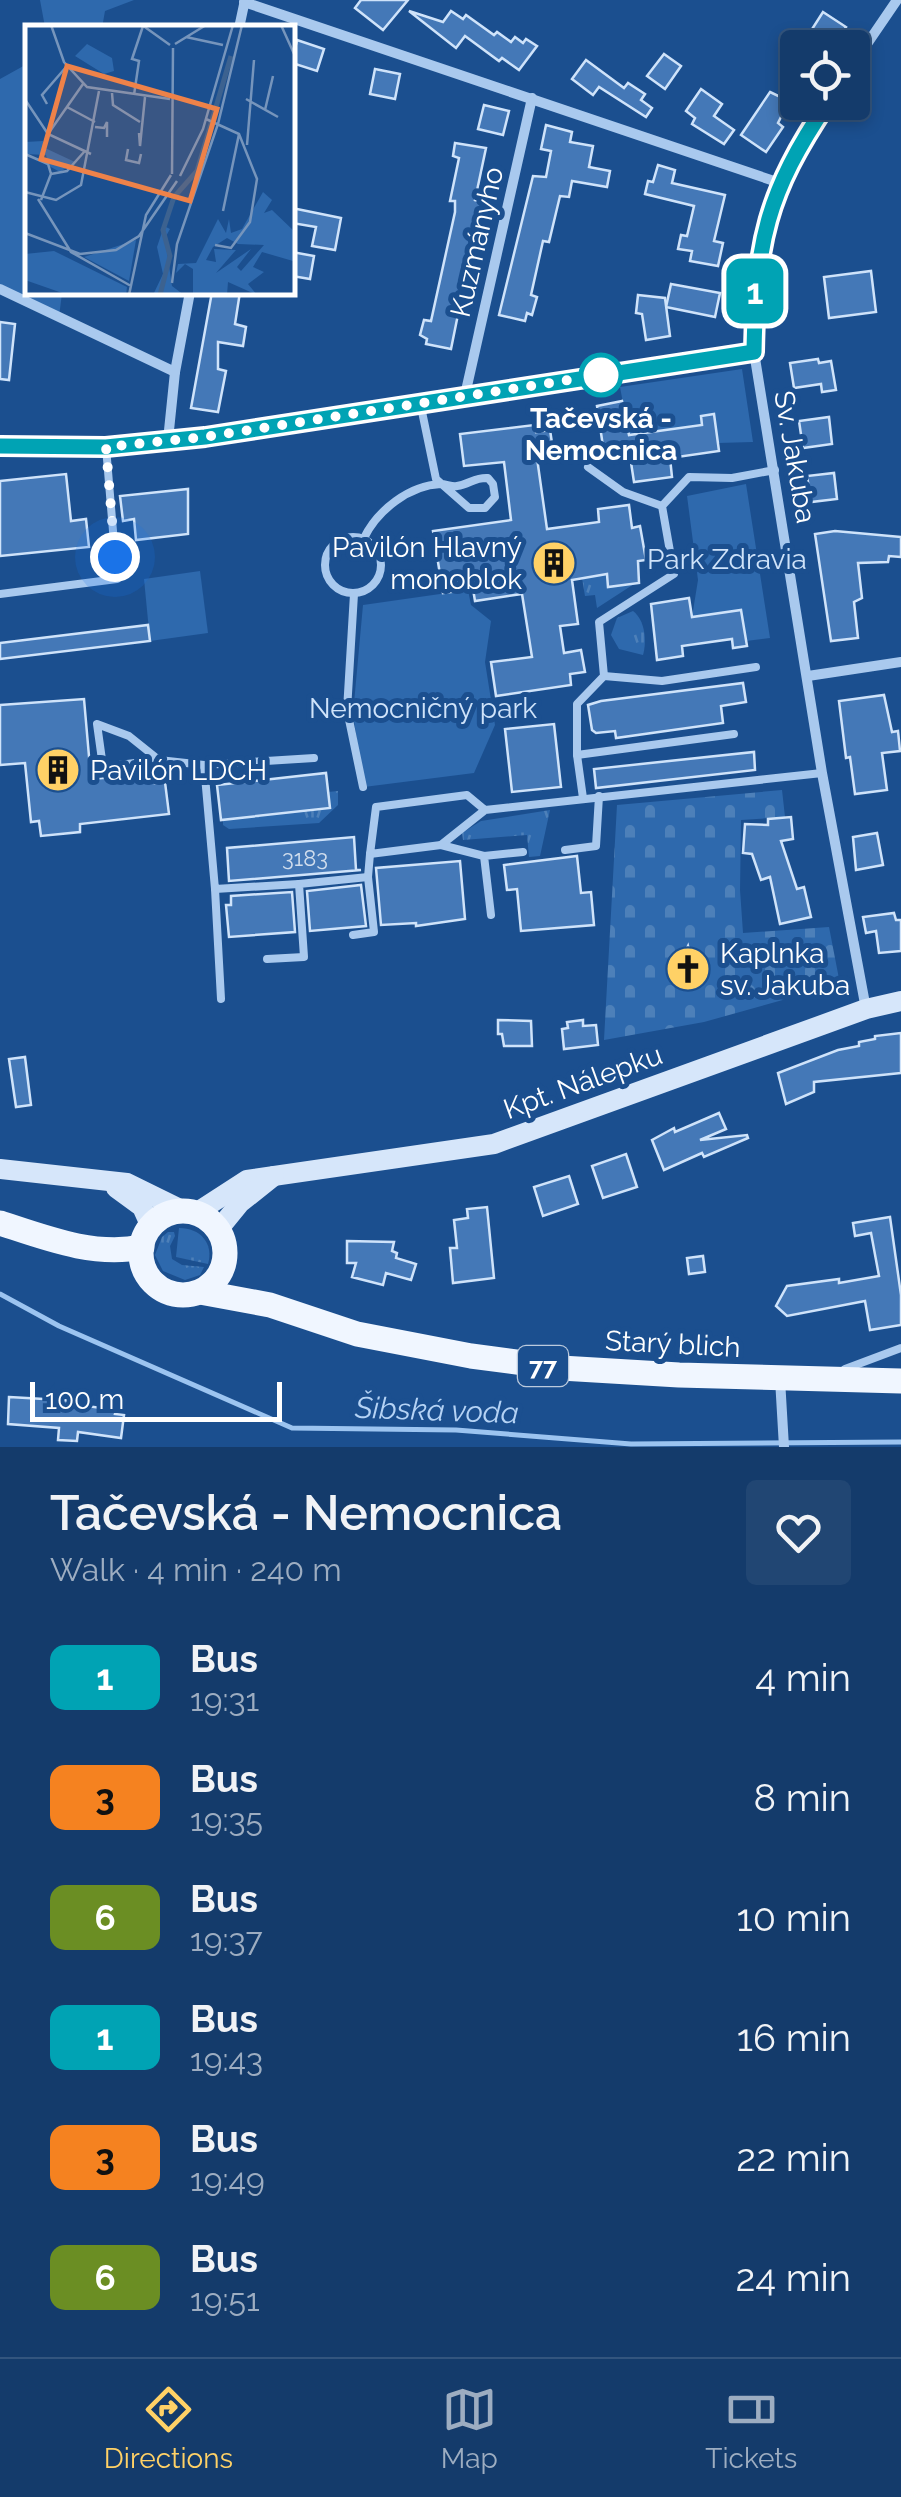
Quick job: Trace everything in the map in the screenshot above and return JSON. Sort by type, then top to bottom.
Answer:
[{"type":"main road","points":[[191,1213],[218,1230],[225,1250],[220,1274],[200,1292]]},
{"type":"main road","name":"77","points":[[0,1223],[85,1248],[125,1250],[146,1237],[160,1218],[191,1213]]},
{"type":"main road","points":[[146,1237],[148,1275]]},
{"type":"main road","name":"77","points":[[85,1248],[118,1268],[148,1275],[165,1291],[176,1295],[200,1292]]},
{"type":"main road","name":"Starý blich","points":[[224,1261],[270,1305]]},
{"type":"main road","name":"Starý blich","points":[[200,1292],[270,1305],[357,1334],[561,1368],[901,1381]]},
{"type":"street","points":[[870,40],[898,0]]},
{"type":"street","points":[[245,1],[780,182]]},
{"type":"street","name":"Kuzmányho","points":[[466,394],[532,98]]},
{"type":"street","name":"Sv. Jakuba","points":[[817,120],[780,182],[764,230],[755,284],[754,352],[822,774],[866,1009]]},
{"type":"street","points":[[0,289],[175,372]]},
{"type":"street","points":[[168,440],[175,372],[189,295]]},
{"type":"street","points":[[0,446],[106,447],[205,437],[754,352]]},
{"type":"street","points":[[808,676],[901,662]]},
{"type":"street","name":"Kpt. Nálepku","points":[[191,1213],[247,1180],[494,1144],[866,1009],[901,1001]]},
{"type":"street","points":[[0,1169],[126,1183],[191,1213]]},
{"type":"street","points":[[218,1230],[240,1203],[275,1175]]},
{"type":"street","points":[[101,1180],[129,1194],[142,1207],[146,1237]]},
{"type":"street","points":[[780,1378],[784,1447]]},
{"type":"lane","points":[[898,0],[901,7]]},
{"type":"lane","points":[[364,538],[386,506],[439,484],[454,487],[480,477],[488,478],[494,484],[496,498],[485,508],[469,508],[439,484],[420,402]]},
{"type":"lane","points":[[0,594],[117,579],[106,447]]},
{"type":"lane","points":[[588,467],[622,492],[662,506]]},
{"type":"lane","points":[[662,506],[690,477],[732,478],[775,470]]},
{"type":"lane","points":[[582,798],[577,704],[604,676],[599,622],[674,574],[662,506]]},
{"type":"lane","points":[[346,537],[364,538],[378,551],[381,570],[372,586],[354,594],[330,582],[324,564],[330,548],[346,537]]},
{"type":"lane","points":[[354,594],[347,710],[363,787]]},
{"type":"lane","points":[[604,676],[662,681],[756,667]]},
{"type":"lane","points":[[159,760],[129,736],[96,724],[103,767],[159,760],[204,766],[314,758]]},
{"type":"lane","points":[[577,755],[734,734]]},
{"type":"lane","points":[[204,766],[221,999]]},
{"type":"lane","points":[[441,845],[484,810],[822,774]]},
{"type":"lane","points":[[353,935],[374,932],[368,877],[376,808],[467,795],[484,810]]},
{"type":"lane","points":[[565,850],[596,846],[599,796]]},
{"type":"lane","points":[[370,854],[441,845],[484,856],[524,852]]},
{"type":"lane","points":[[484,856],[491,914]]},
{"type":"lane","points":[[215,889],[368,877]]},
{"type":"lane","points":[[266,959],[304,957],[299,884]]},
{"type":"lane","points":[[824,1379],[901,1348]]},
{"type":"green space","points":[[40,0],[134,0],[105,11],[103,25],[45,25]]},
{"type":"green space","points":[[25,65],[25,295],[62,295],[59,317],[0,289],[0,79]]},
{"type":"green space","points":[[742,369],[753,442],[718,443],[714,414],[702,425],[629,435],[620,387]]},
{"type":"green space","name":"Park Zdravia","points":[[746,484],[770,638],[746,641],[741,610],[692,617],[698,580],[687,496]]},
{"type":"green space","points":[[200,571],[208,633],[150,641],[144,579]]},
{"type":"green space","points":[[607,574],[609,587],[634,584],[597,608],[595,595],[585,596],[582,578]]},
{"type":"green space","name":"Nemocničný park","points":[[468,590],[471,605],[491,621],[485,662],[495,725],[474,773],[364,787],[353,714],[363,605]]},
{"type":"green space","points":[[633,611],[644,631],[643,655],[619,649],[611,635],[617,618]]},
{"type":"green space","points":[[782,790],[785,817],[741,820],[743,933],[829,927],[840,984],[704,1022],[604,1040],[617,805]]},
{"type":"green space","points":[[338,791],[338,805],[319,823],[229,829],[223,825],[223,820],[329,808],[328,792]]},
{"type":"green space","points":[[550,810],[540,856],[529,857],[527,835],[463,840],[462,833],[481,821]]},
{"type":"green space","points":[[179,1228],[204,1238],[209,1250],[208,1264],[176,1257]]},
{"type":"green space","points":[[168,1232],[175,1236],[170,1246],[172,1259],[182,1265],[204,1267],[200,1275],[185,1280],[163,1271],[155,1255]]},
{"type":"building","points":[[361,0],[408,0],[383,30],[355,8]]},
{"type":"building","points":[[409,11],[443,22],[451,11],[463,19],[466,15],[494,35],[497,32],[511,42],[515,37],[523,43],[526,39],[537,46],[519,70],[502,58],[499,61],[465,36],[456,48]]},
{"type":"building","points":[[823,12],[846,27],[844,30],[812,30]]},
{"type":"building","points":[[297,40],[324,49],[317,71],[295,64]]},
{"type":"building","points":[[664,54],[681,66],[665,89],[647,76]]},
{"type":"building","points":[[586,60],[624,88],[628,83],[645,94],[641,100],[652,108],[646,117],[599,87],[593,95],[572,79]]},
{"type":"building","points":[[375,69],[400,74],[395,99],[370,94]]},
{"type":"building","points":[[701,89],[722,104],[714,116],[734,130],[724,144],[692,124],[695,118],[686,111]]},
{"type":"building","points":[[770,92],[780,97],[778,123],[783,127],[766,152],[741,135]]},
{"type":"building","points":[[484,105],[509,111],[503,135],[478,129]]},
{"type":"building","points":[[546,125],[572,132],[570,142],[593,146],[589,167],[610,171],[607,187],[572,181],[569,197],[560,196],[549,242],[543,241],[531,295],[537,297],[532,315],[527,313],[525,321],[499,315],[533,176],[546,177],[551,151],[541,149]]},
{"type":"building","points":[[455,143],[486,148],[475,200],[486,203],[468,265],[451,349],[426,344],[427,339],[420,335],[424,320],[431,321],[455,212],[455,201],[450,201],[459,158],[453,156]]},
{"type":"building","points":[[658,165],[675,170],[672,183],[725,195],[714,241],[723,243],[718,266],[690,261],[692,251],[678,249],[681,235],[687,236],[694,206],[645,194]]},
{"type":"building","points":[[295,209],[341,218],[335,250],[312,246],[316,227],[295,224]]},
{"type":"building","points":[[295,253],[314,256],[310,279],[295,276]]},
{"type":"building","points":[[871,271],[876,312],[829,318],[824,277]]},
{"type":"building","points":[[671,284],[720,293],[715,317],[666,307]]},
{"type":"building","points":[[211,295],[240,295],[235,324],[246,327],[243,346],[218,342],[218,369],[226,371],[218,412],[191,408]]},
{"type":"building","points":[[638,295],[665,298],[670,336],[646,340],[642,314],[636,313]]},
{"type":"building","points":[[0,322],[15,324],[9,380],[0,379]]},
{"type":"building","points":[[818,359],[819,363],[831,361],[836,390],[822,392],[821,384],[794,388],[790,363]]},
{"type":"building","points":[[622,401],[629,435],[702,425],[701,416],[714,414],[719,451],[670,458],[672,477],[634,482],[630,456],[605,460],[597,406]]},
{"type":"building","points":[[829,417],[832,444],[803,448],[799,421]]},
{"type":"building","name":"Pavilón Hlavný monoblok","points":[[534,425],[536,432],[550,430],[554,456],[537,458],[547,529],[599,522],[598,509],[629,505],[632,528],[640,526],[646,560],[638,561],[639,583],[608,587],[607,574],[572,580],[578,624],[560,626],[564,653],[581,650],[585,672],[570,674],[571,685],[496,696],[491,662],[532,657],[522,594],[475,601],[473,589],[443,593],[433,531],[511,520],[504,462],[464,466],[460,434]]},
{"type":"building","points":[[834,473],[837,499],[811,502],[807,476]]},
{"type":"building","points":[[66,474],[71,521],[86,519],[89,547],[0,556],[0,481]]},
{"type":"building","points":[[188,489],[188,534],[136,540],[134,519],[123,521],[120,496]]},
{"type":"building","points":[[835,531],[901,537],[901,557],[889,556],[888,562],[858,563],[862,598],[854,602],[858,638],[831,641],[815,534]]},
{"type":"building","points":[[689,598],[692,617],[741,610],[747,646],[733,648],[732,639],[682,646],[683,656],[657,660],[651,604]]},
{"type":"building","points":[[148,625],[150,641],[0,659],[0,643]]},
{"type":"building","points":[[743,683],[746,702],[721,706],[723,723],[616,738],[615,731],[592,730],[588,705]]},
{"type":"building","points":[[884,695],[892,732],[898,731],[900,751],[882,753],[887,790],[855,794],[839,701]]},
{"type":"building","name":"Pavilón LDCH","points":[[84,699],[91,779],[155,774],[155,783],[165,782],[169,814],[80,824],[80,832],[41,836],[39,821],[31,822],[25,763],[0,765],[0,705]]},
{"type":"building","points":[[554,724],[561,787],[512,792],[505,729]]},
{"type":"building","points":[[754,752],[755,770],[596,788],[594,769]]},
{"type":"building","points":[[326,773],[330,808],[221,820],[217,785]]},
{"type":"building","points":[[791,817],[793,839],[781,841],[797,889],[804,887],[811,917],[780,924],[770,877],[761,880],[752,854],[743,853],[745,824],[768,825],[768,819]]},
{"type":"building","points":[[877,833],[883,865],[856,870],[853,837]]},
{"type":"building","points":[[354,837],[356,870],[361,870],[229,881],[227,848]]},
{"type":"building","points":[[577,856],[581,893],[591,892],[594,925],[521,931],[517,889],[507,890],[504,865]]},
{"type":"building","points":[[460,861],[465,919],[416,926],[381,925],[376,868]]},
{"type":"building","points":[[361,885],[366,926],[310,931],[307,891]]},
{"type":"building","points":[[292,892],[295,932],[229,937],[226,905],[231,905],[231,896]]},
{"type":"building","points":[[894,913],[896,920],[901,920],[901,951],[879,953],[876,931],[866,933],[863,917]]},
{"type":"building","name":"Kaplnka sv. Jakuba","points":[[688,946],[695,976],[682,978],[680,963]]},
{"type":"building","points":[[498,1020],[531,1021],[532,1046],[504,1046],[502,1034],[498,1034]]},
{"type":"building","points":[[583,1020],[583,1026],[596,1025],[598,1045],[564,1049],[562,1029],[568,1028],[567,1022]]},
{"type":"building","points":[[901,1033],[901,1073],[814,1082],[814,1092],[786,1104],[778,1073],[859,1046],[859,1042],[875,1036]]},
{"type":"building","points":[[25,1057],[31,1105],[16,1107],[9,1059]]},
{"type":"building","points":[[719,1113],[726,1129],[700,1140],[747,1135],[748,1138],[664,1170],[652,1140]]},
{"type":"building","points":[[626,1154],[637,1187],[603,1198],[592,1166]]},
{"type":"building","points":[[569,1176],[578,1204],[543,1216],[534,1187]]},
{"type":"building","points":[[487,1207],[494,1278],[453,1283],[450,1248],[457,1248],[454,1220],[468,1218],[467,1209]]},
{"type":"building","points":[[890,1217],[901,1295],[901,1325],[870,1330],[865,1301],[787,1316],[776,1306],[787,1286],[879,1276],[871,1233],[855,1236],[853,1223]]},
{"type":"building","points":[[347,1241],[394,1242],[392,1251],[397,1253],[396,1258],[416,1264],[411,1280],[386,1273],[383,1285],[352,1277],[356,1263],[347,1263]]},
{"type":"building","points":[[703,1256],[705,1272],[689,1274],[687,1258]]},
{"type":"building","points":[[9,1397],[72,1401],[116,1410],[115,1414],[124,1415],[121,1438],[78,1432],[77,1441],[58,1440],[59,1428],[8,1424]]},
{"type":"waterway","name":"Šibská voda","points":[[0,1294],[59,1326],[292,1428],[456,1430],[631,1444],[901,1442]]},
{"type":"bus line","name":"1","points":[[0,446],[106,447],[205,437],[754,352],[755,284],[764,230],[780,182],[817,120]]},
{"type":"place","name":"Tačevská - Nemocnica","points":[[601,375]]},
{"type":"place","name":"Pavilón Hlavný monoblok","points":[[554,563]]},
{"type":"place","name":"Pavilón LDCH","points":[[58,770]]},
{"type":"place","name":"Kaplnka sv. Jakuba","points":[[688,969]]},
{"type":"route","points":[[115,557],[106,447],[205,437],[601,375]]}]
